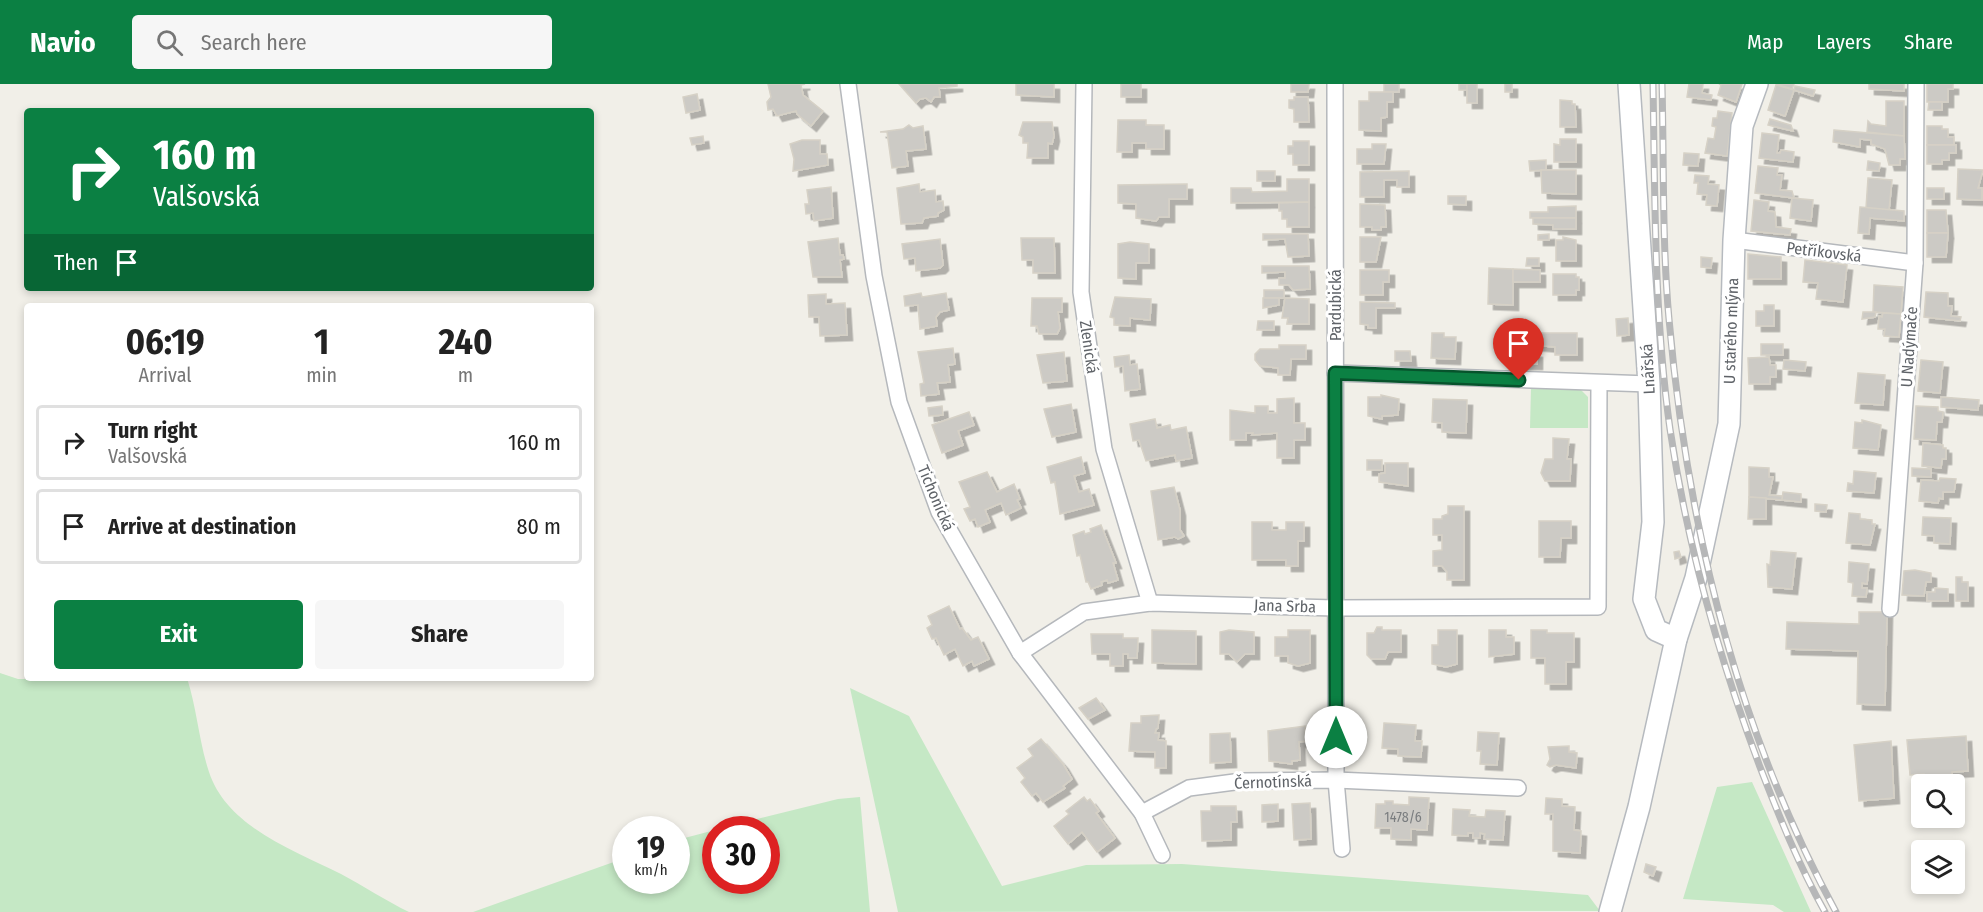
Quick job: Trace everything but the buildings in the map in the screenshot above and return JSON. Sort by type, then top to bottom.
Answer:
[{"type":"street","name":"Tichonická","points":[[848,84],[874,276],[899,402],[939,513],[1020,653],[1142,813],[1162,855]]},
{"type":"street","name":"Zlenická","points":[[1083,84],[1081,292],[1104,449],[1150,603]]},
{"type":"street","name":"Pardubická","points":[[1335,84],[1336,780],[1342,849]]},
{"type":"street","name":"Lnářská","points":[[1629,84],[1649,384],[1653,522],[1644,599],[1656,630],[1676,639]]},
{"type":"street","name":"U starého mlýna","points":[[1610,912],[1639,807],[1676,639],[1696,578],[1729,424],[1734,240],[1742,126],[1757,84]]},
{"type":"street","name":"U Nadýmače","points":[[1890,609],[1915,263],[1916,84]]},
{"type":"street","name":"Petříkovská","points":[[1734,240],[1915,263]]},
{"type":"street","points":[[1335,373],[1649,384]]},
{"type":"street","name":"Jana Srba","points":[[1020,653],[1084,612],[1150,603],[1335,608],[1598,607],[1599,383]]},
{"type":"street","name":"Černotínská","points":[[1142,813],[1189,788],[1242,781],[1336,780],[1518,788]]},
{"type":"green space","points":[[1531,388],[1580,389],[1588,397],[1588,428],[1530,428]]},
{"type":"green space","points":[[0,673],[24,679],[24,681],[188,681],[209,772],[218,791],[231,808],[264,835],[409,912],[0,912]]},
{"type":"green space","points":[[850,688],[909,716],[1002,886],[1086,865],[1182,864],[1588,895],[1600,911],[898,912]]},
{"type":"green space","points":[[1752,782],[1811,912],[1784,912],[1773,905],[1683,899],[1717,787]]},
{"type":"green space","points":[[860,797],[870,912],[473,912],[612,863],[612,894],[690,894],[690,837],[702,833],[702,894],[780,894],[780,816],[769,816],[838,799]]},
{"type":"railway","points":[[1653,84],[1656,257],[1661,343],[1670,429],[1685,515],[1706,600],[1745,726],[1790,841],[1825,912]]},
{"type":"railway","points":[[1662,84],[1664,231],[1669,319],[1677,396],[1704,549],[1722,624],[1744,698],[1801,843],[1836,912]]},
{"type":"route","points":[[1336,737],[1335,373],[1519,380]]}]
